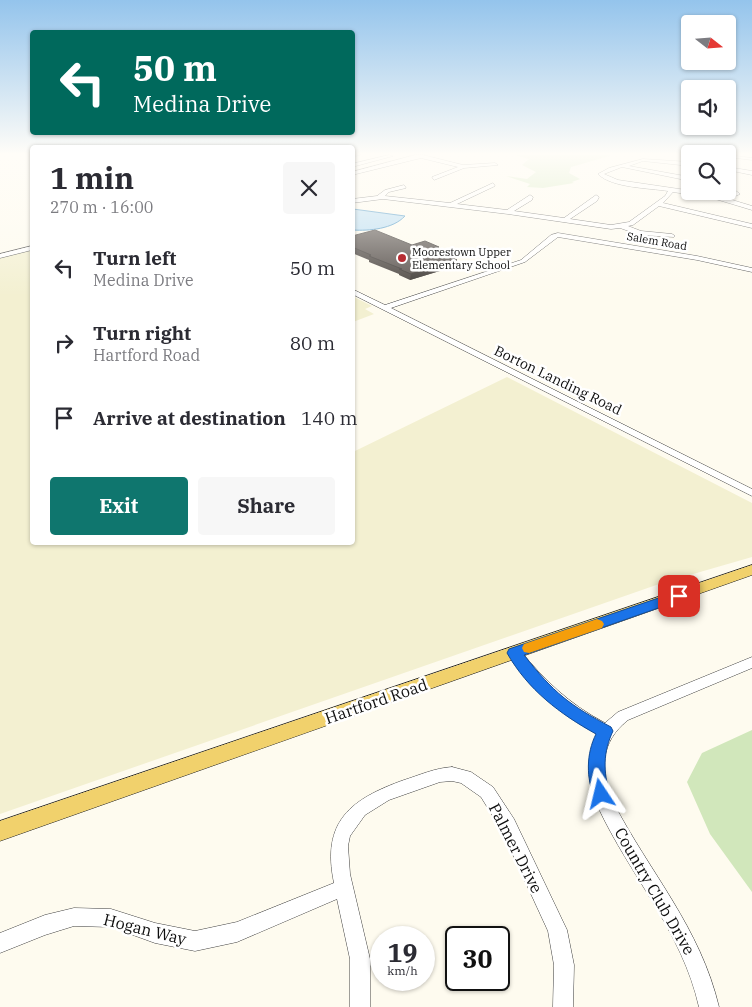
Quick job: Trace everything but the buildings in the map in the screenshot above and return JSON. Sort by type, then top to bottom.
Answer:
[{"type":"main road","name":"Hartford Road","points":[[0,831],[752,570]]},
{"type":"street","points":[[424,202],[600,226],[631,224],[658,204],[686,209],[752,226]]},
{"type":"street","points":[[451,205],[457,202]]},
{"type":"street","points":[[508,212],[525,202]]},
{"type":"street","points":[[565,220],[592,202]]},
{"type":"street","points":[[734,202],[752,208]]},
{"type":"street","points":[[621,226],[640,233],[672,236]]},
{"type":"street","name":"Salem Road","points":[[385,307],[523,261],[553,236],[558,235],[697,258],[752,270]]},
{"type":"street","points":[[0,256],[30,248]]},
{"type":"street","name":"Borton Landing Road","points":[[355,292],[493,364],[752,492]]},
{"type":"street","points":[[514,653],[540,686],[557,702],[574,714],[606,731]]},
{"type":"street","name":"Country Club Drive","points":[[709,1007],[701,975],[683,935],[621,832],[601,794],[597,781],[596,757],[606,731],[615,721],[623,716],[752,662]]},
{"type":"street","name":"Palmer Drive","points":[[360,1007],[360,959],[341,874],[339,846],[342,833],[359,810],[383,795],[440,775],[452,774],[465,777],[487,792],[508,824],[557,930],[564,965],[563,1007]]},
{"type":"street","name":"Hogan Way","points":[[0,943],[44,925],[74,917],[111,918],[156,933],[195,941],[237,932],[345,887]]},
{"type":"shaded area","points":[[30,250],[30,545],[355,545],[355,451],[507,377],[752,503],[752,557],[662,583],[0,814],[0,258]]},
{"type":"shaded area","points":[[355,298],[372,306],[365,309],[374,314],[355,321]]},
{"type":"green space","points":[[752,730],[752,892],[710,834],[687,782],[702,753]]},
{"type":"water","points":[[355,209],[405,216],[394,224],[366,230],[355,230]]},
{"type":"slow traffic","points":[[529,648],[597,624]]},
{"type":"place","name":"Moorestown Upper Elementary School","points":[[402,258]]},
{"type":"route","points":[[601,794],[597,781],[596,757],[606,731],[574,714],[557,702],[540,686],[514,653],[679,596]]}]
